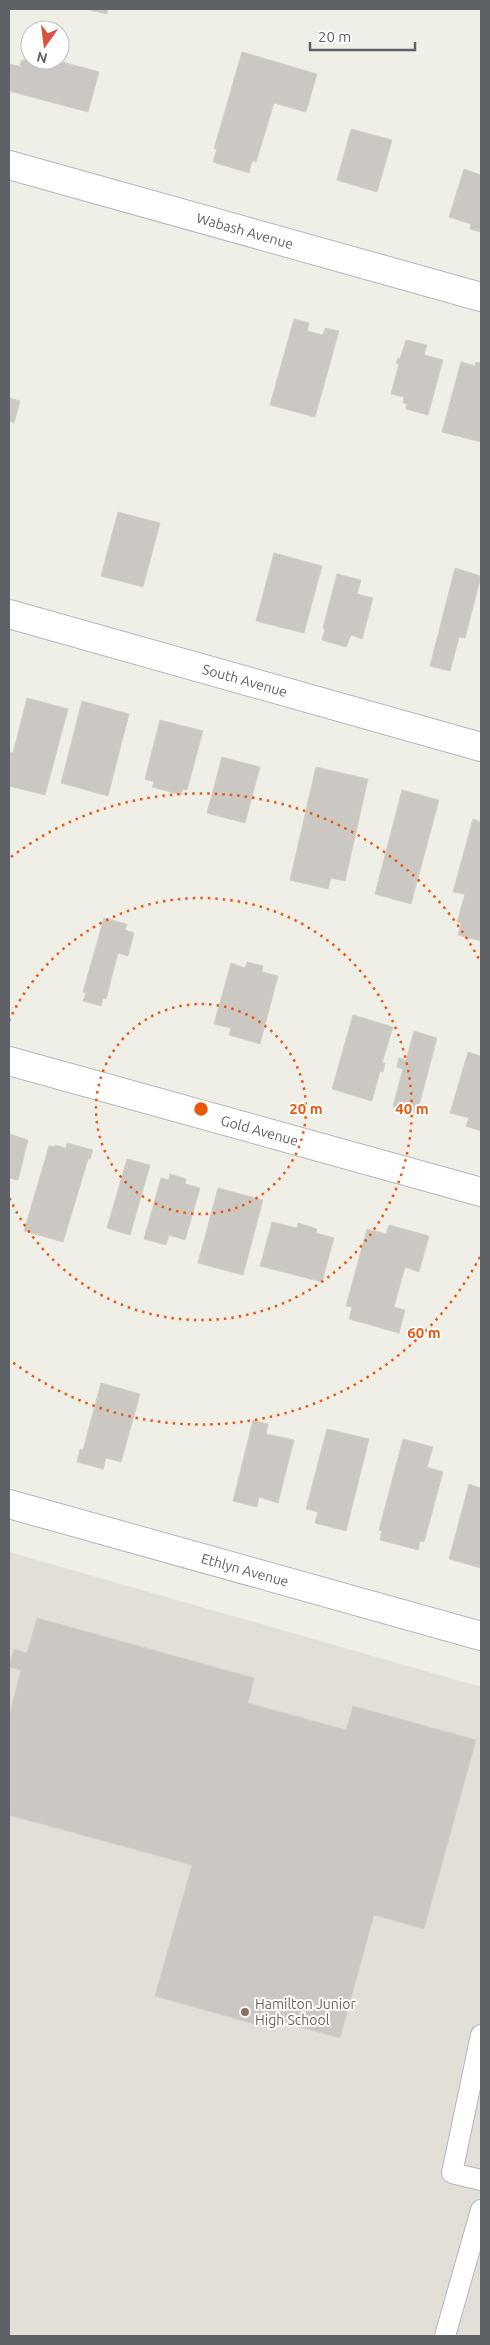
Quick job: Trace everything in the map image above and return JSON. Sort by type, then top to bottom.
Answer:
[{"type":"street","name":"Wabash Avenue","points":[[9,165],[481,297]]},
{"type":"street","name":"South Avenue","points":[[9,614],[481,747]]},
{"type":"street","name":"Gold Avenue","points":[[9,1061],[481,1192]]},
{"type":"street","name":"Ethlyn Avenue","points":[[9,1504],[481,1636]]},
{"type":"lane","points":[[481,2035],[452,2173],[481,2180]]},
{"type":"lane","points":[[445,2336],[481,2210]]},
{"type":"shaded area","name":"Hamilton Junior High School","points":[[9,1552],[481,1687],[481,2336],[9,2336]]},
{"type":"building","points":[[86,9],[108,9],[107,14]]},
{"type":"building","points":[[242,52],[317,74],[306,112],[274,103],[256,162],[252,161],[249,173],[213,162],[217,149],[214,149]]},
{"type":"building","points":[[9,64],[20,66],[20,70],[70,70],[70,64],[99,72],[88,112],[9,91]]},
{"type":"building","points":[[351,129],[392,140],[377,192],[337,180]]},
{"type":"building","points":[[464,169],[481,175],[481,232],[470,229],[471,224],[449,217]]},
{"type":"building","points":[[294,319],[309,323],[307,331],[323,335],[325,328],[339,331],[315,417],[270,405]]},
{"type":"building","points":[[406,340],[427,345],[424,355],[443,360],[428,415],[406,409],[407,404],[403,403],[404,397],[391,394],[399,364],[396,363],[398,358],[400,359]]},
{"type":"building","points":[[461,362],[475,366],[476,362],[481,363],[481,442],[442,432]]},
{"type":"building","points":[[9,398],[20,401],[14,423],[9,421]]},
{"type":"building","points":[[118,512],[160,523],[143,587],[101,576]]},
{"type":"building","points":[[274,553],[322,566],[304,633],[256,621]]},
{"type":"building","points":[[455,568],[481,576],[465,638],[459,637],[450,671],[430,666]]},
{"type":"building","points":[[337,574],[361,580],[357,594],[373,598],[362,639],[351,635],[346,647],[322,640],[325,629],[323,628]]},
{"type":"building","points":[[27,698],[68,709],[45,795],[9,786],[9,752],[13,753]]},
{"type":"building","points":[[82,701],[129,714],[108,796],[61,783]]},
{"type":"building","points":[[160,720],[203,731],[187,790],[183,789],[181,795],[152,787],[154,782],[145,779]]},
{"type":"building","points":[[222,757],[260,767],[245,823],[207,813]]},
{"type":"building","points":[[316,767],[368,779],[345,881],[331,878],[328,889],[290,880]]},
{"type":"building","points":[[402,790],[439,800],[411,904],[375,894]]},
{"type":"building","points":[[473,819],[481,822],[481,941],[458,935],[461,923],[457,922],[465,894],[453,892]]},
{"type":"building","points":[[104,918],[127,924],[125,930],[134,933],[128,956],[118,953],[106,999],[103,998],[101,1006],[83,1001],[86,993],[83,992]]},
{"type":"building","points":[[247,962],[263,966],[262,972],[278,976],[260,1044],[229,1035],[231,1028],[214,1024],[231,963],[245,968]]},
{"type":"building","points":[[353,1015],[393,1027],[382,1063],[385,1063],[383,1072],[380,1071],[372,1101],[332,1089]]},
{"type":"building","points":[[414,1031],[437,1038],[417,1113],[393,1106],[403,1069],[397,1067],[399,1058],[406,1060]]},
{"type":"building","points":[[468,1052],[481,1056],[481,1131],[466,1126],[469,1118],[450,1113]]},
{"type":"building","points":[[9,1134],[28,1140],[18,1180],[9,1178]]},
{"type":"building","points":[[67,1143],[93,1150],[90,1159],[88,1159],[63,1242],[24,1231],[49,1146],[55,1147],[55,1145],[65,1148],[65,1151]]},
{"type":"building","points":[[127,1159],[150,1165],[130,1235],[107,1228]]},
{"type":"building","points":[[170,1174],[186,1179],[185,1184],[200,1188],[185,1240],[169,1235],[166,1245],[144,1239],[161,1178],[169,1180]]},
{"type":"building","points":[[218,1188],[263,1200],[243,1275],[198,1263]]},
{"type":"building","points":[[272,1222],[297,1228],[298,1223],[317,1229],[316,1233],[334,1238],[322,1282],[260,1266]]},
{"type":"building","points":[[389,1225],[429,1236],[419,1272],[405,1267],[394,1307],[405,1310],[399,1333],[349,1319],[352,1307],[346,1306],[367,1229],[386,1234]]},
{"type":"building","points":[[101,1383],[140,1394],[121,1462],[106,1458],[103,1469],[77,1462],[80,1449],[83,1450]]},
{"type":"building","points":[[253,1420],[268,1424],[266,1434],[294,1440],[278,1503],[259,1497],[257,1507],[233,1501]]},
{"type":"building","points":[[327,1429],[369,1439],[346,1531],[315,1523],[318,1512],[306,1509]]},
{"type":"building","points":[[403,1439],[433,1447],[427,1467],[443,1472],[424,1542],[420,1541],[418,1550],[380,1540],[382,1531],[379,1530]]},
{"type":"building","points":[[469,1484],[481,1488],[481,1568],[449,1559]]},
{"type":"building","points":[[37,1618],[254,1678],[248,1703],[346,1730],[353,1706],[476,1740],[424,1929],[374,1915],[340,2038],[267,2018],[265,2027],[155,1996],[192,1865],[9,1815],[9,1717],[21,1670],[9,1667],[14,1649],[27,1653]]},
{"type":"place","name":"Hamilton Junior High School","points":[[245,2012]]}]
